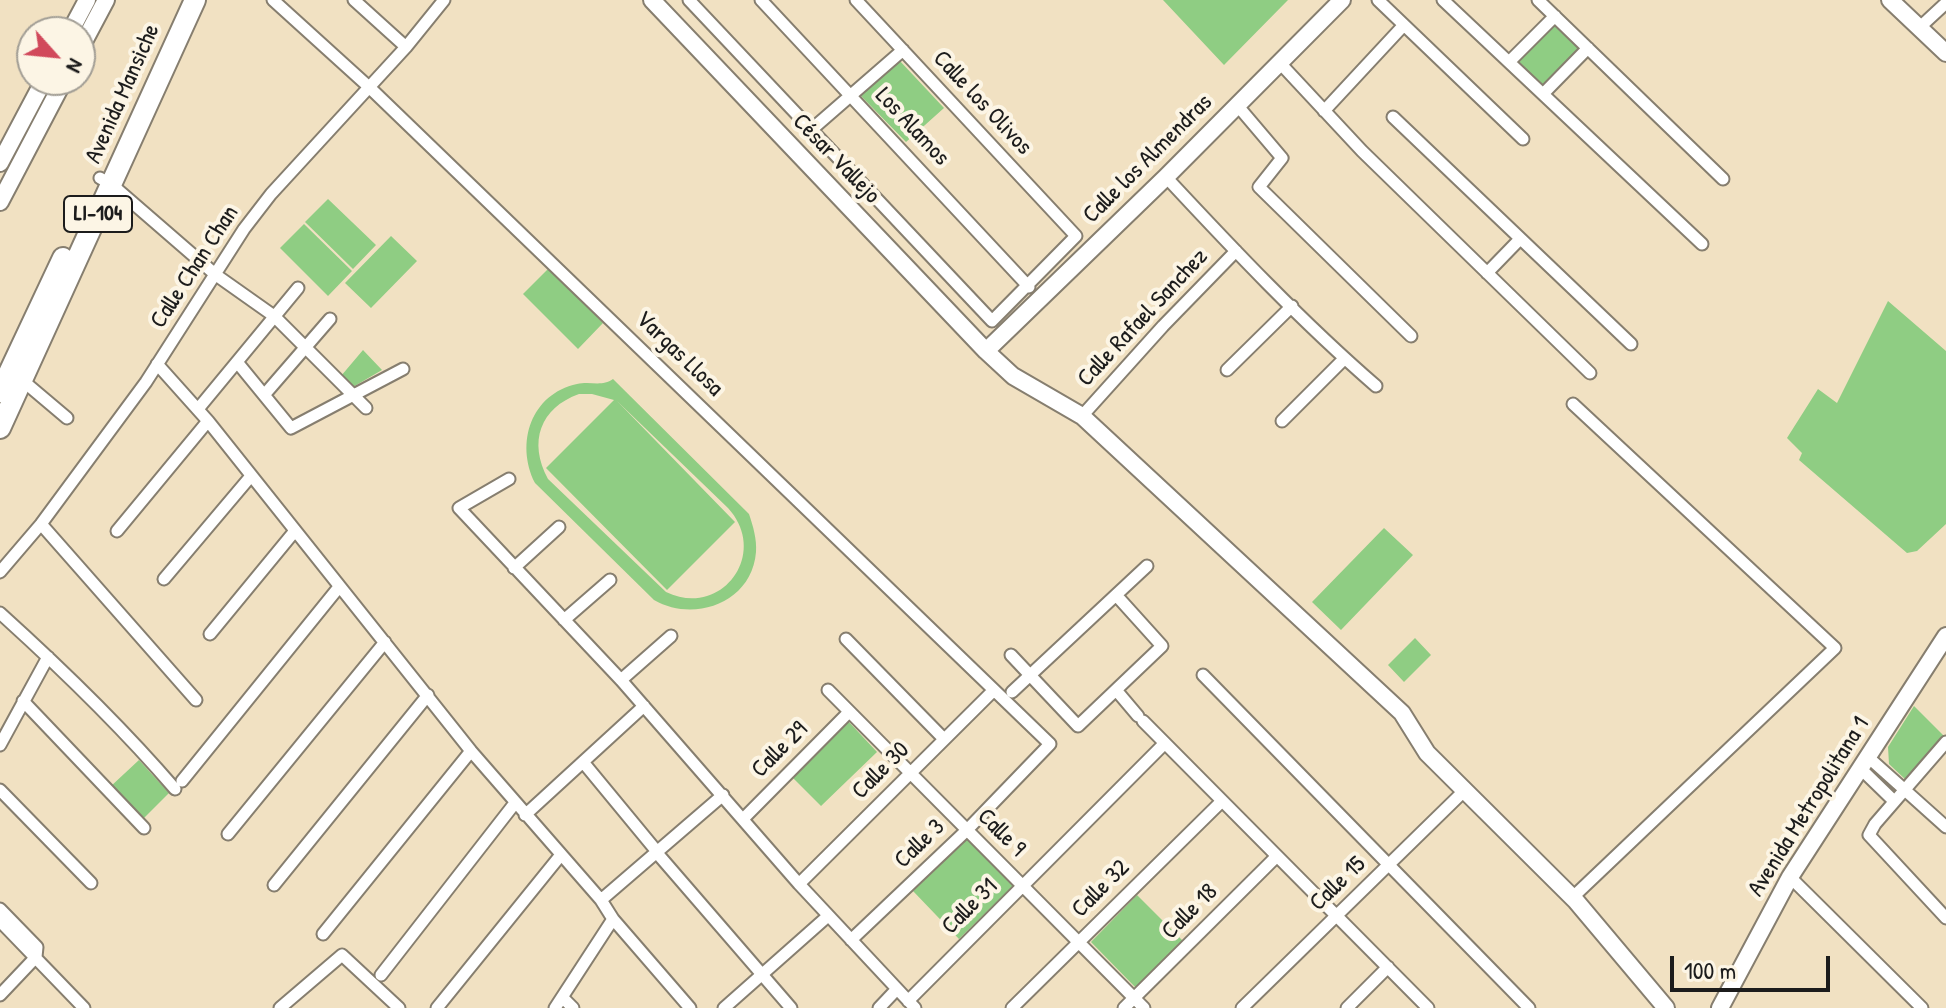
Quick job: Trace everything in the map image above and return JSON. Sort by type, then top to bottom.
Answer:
[{"type":"highway","name":"Avenida Mansiche","points":[[159,63],[181,0]]},
{"type":"highway","name":"Avenida Mansiche","points":[[0,392],[26,353],[159,63],[195,0]]},
{"type":"highway","name":"Avenida Mansiche","points":[[0,428],[22,380],[26,353]]},
{"type":"street","points":[[96,19],[106,0]]},
{"type":"street","name":"Vargas Llosa","points":[[273,0],[369,87],[1050,744]]},
{"type":"street","points":[[354,0],[406,47]]},
{"type":"street","name":"Calle Chan Chan","points":[[0,572],[41,524],[157,364],[244,229],[271,194],[406,47],[444,0]]},
{"type":"street","name":"César Vallejo","points":[[652,0],[986,351],[1013,376],[1082,416],[1402,713],[1427,753],[1573,897],[1666,1008]]},
{"type":"street","points":[[689,0],[992,321],[1029,287]]},
{"type":"street","name":"Los Alamos","points":[[761,0],[853,95],[1029,287]]},
{"type":"street","name":"Calle los Olivos","points":[[856,0],[1076,236],[1029,287]]},
{"type":"street","name":"Calle los Almendras","points":[[986,351],[1166,177],[1342,0]]},
{"type":"street","points":[[1378,0],[1523,139]]},
{"type":"street","points":[[1443,0],[1702,244]]},
{"type":"street","points":[[1538,0],[1723,179]]},
{"type":"street","points":[[1890,0],[1946,53]]},
{"type":"street","points":[[1919,28],[1945,2]]},
{"type":"street","points":[[1509,62],[1555,16]]},
{"type":"street","points":[[1324,111],[1403,26]]},
{"type":"street","points":[[1543,94],[1588,48]]},
{"type":"street","points":[[811,130],[903,50]]},
{"type":"street","points":[[1279,62],[1362,151],[1590,373]]},
{"type":"street","points":[[0,163],[36,96]]},
{"type":"street","points":[[0,202],[56,96]]},
{"type":"street","points":[[1237,105],[1282,158],[1259,187],[1411,336]]},
{"type":"street","points":[[1393,117],[1631,344]]},
{"type":"street","points":[[1166,177],[1344,359],[1376,386]]},
{"type":"street","points":[[105,181],[216,275],[274,316],[366,408]]},
{"type":"street","points":[[1487,273],[1520,239]]},
{"type":"street","name":"Calle Rafael Sanchez","points":[[1082,416],[1236,251]]},
{"type":"street","points":[[198,409],[298,288]]},
{"type":"street","points":[[1227,370],[1292,306]]},
{"type":"street","points":[[265,394],[330,319]]},
{"type":"street","points":[[1282,421],[1344,359]]},
{"type":"street","points":[[237,362],[291,428],[403,369]]},
{"type":"street","points":[[157,364],[208,421],[471,751],[690,1008]]},
{"type":"street","points":[[22,380],[67,418]]},
{"type":"street","points":[[1573,404],[1835,648],[1573,897]]},
{"type":"street","points":[[117,531],[208,421]]},
{"type":"street","points":[[164,579],[251,476]]},
{"type":"street","points":[[509,479],[459,508],[621,680],[799,884],[911,1004]]},
{"type":"street","points":[[41,524],[196,700]]},
{"type":"street","points":[[514,568],[559,527]]},
{"type":"street","points":[[210,634],[294,532]]},
{"type":"street","points":[[1012,692],[1147,566]]},
{"type":"street","points":[[564,620],[610,580]]},
{"type":"street","points":[[0,613],[178,785],[339,587]]},
{"type":"street","points":[[1011,655],[1078,726],[1162,646],[1116,595]]},
{"type":"street","points":[[621,680],[671,636]]},
{"type":"street","name":"Avenida Metropolitana 1","points":[[1720,1008],[1790,877],[1946,636]]},
{"type":"street","points":[[846,639],[944,739]]},
{"type":"street","points":[[228,834],[385,642]]},
{"type":"street","points":[[0,745],[48,657]]},
{"type":"street","points":[[1203,675],[1529,1008]]},
{"type":"street","name":"Calle 9","points":[[828,690],[1144,1008]]},
{"type":"street","name":"Calle 30","points":[[799,884],[994,690]]},
{"type":"street","points":[[1116,690],[1276,857],[1428,1008]]},
{"type":"street","points":[[274,885],[428,695]]},
{"type":"street","points":[[23,701],[144,828]]},
{"type":"street","points":[[525,815],[644,706]]},
{"type":"street","name":"Calle 29","points":[[743,819],[849,712]]},
{"type":"street","points":[[1946,742],[1871,828],[1869,835],[1946,918]]},
{"type":"street","name":"Calle 31","points":[[911,1004],[1023,885],[1165,743]]},
{"type":"street","name":"Calle 3","points":[[851,940],[967,830],[1050,744]]},
{"type":"street","points":[[323,934],[471,751]]},
{"type":"street","points":[[583,762],[791,1008]]},
{"type":"street","points":[[1864,762],[1904,789],[1946,827]]},
{"type":"street","points":[[1864,762],[1894,801]]},
{"type":"street","points":[[0,790],[91,883]]},
{"type":"street","name":"Calle 15","points":[[1242,1008],[1464,791]]},
{"type":"street","points":[[601,900],[655,850],[723,795]]},
{"type":"street","name":"Calle 32","points":[[1012,1008],[1222,801]]},
{"type":"street","points":[[381,975],[515,803]]},
{"type":"street","points":[[437,1008],[560,856]]},
{"type":"street","name":"Calle 18","points":[[1124,1008],[1276,857]]},
{"type":"street","points":[[1790,877],[1922,1008]]},
{"type":"street","points":[[0,909],[37,947],[36,957],[0,995]]},
{"type":"street","points":[[724,1008],[828,916]]},
{"type":"street","points":[[573,1008],[559,1003],[613,919]]},
{"type":"street","points":[[0,921],[84,1008]]},
{"type":"street","points":[[280,1008],[342,955],[399,1008]]},
{"type":"street","points":[[1347,1008],[1388,967]]},
{"type":"street","points":[[879,1008],[896,990]]},
{"type":"green space","points":[[1163,0],[1288,0],[1224,65]]},
{"type":"green space","points":[[1556,22],[1582,49],[1543,88],[1516,62]]},
{"type":"green space","points":[[899,60],[944,108],[906,142],[861,96]]},
{"type":"green space","points":[[328,199],[376,245],[353,269],[305,222]]},
{"type":"green space","points":[[304,224],[352,271],[328,296],[280,248]]},
{"type":"green space","points":[[391,236],[417,261],[371,308],[345,283]]},
{"type":"green space","points":[[549,268],[603,323],[578,349],[523,294]]},
{"type":"green space","points":[[1888,301],[1946,351],[1946,524],[1917,551],[1907,553],[1799,460],[1802,453],[1787,438],[1818,389],[1837,403]]},
{"type":"green space","points":[[363,350],[382,370],[353,387],[341,376]]},
{"type":"green space","points":[[613,379],[749,514],[756,542],[752,570],[733,596],[718,604],[686,609],[670,607],[654,600],[535,483],[529,468],[527,437],[538,409],[561,389]],"holes":[[[579,394],[614,400],[546,468],[667,590],[735,522],[617,401],[728,508],[740,526],[744,544],[741,562],[733,577],[721,589],[705,597],[686,598],[666,592],[548,479],[539,452],[541,428],[555,408],[566,400]]]},
{"type":"green space","points":[[1384,528],[1413,555],[1341,630],[1312,602]]},
{"type":"green space","points":[[1415,638],[1431,655],[1404,682],[1388,665]]},
{"type":"green space","points":[[1914,706],[1945,737],[1906,780],[1889,764],[1888,747]]},
{"type":"green space","points":[[848,721],[877,752],[821,806],[792,777]]},
{"type":"green space","points":[[139,760],[169,793],[141,821],[110,787]]},
{"type":"green space","points":[[967,839],[1013,886],[959,939],[913,891]]},
{"type":"green space","points":[[1137,895],[1184,942],[1136,988],[1091,942]]}]
